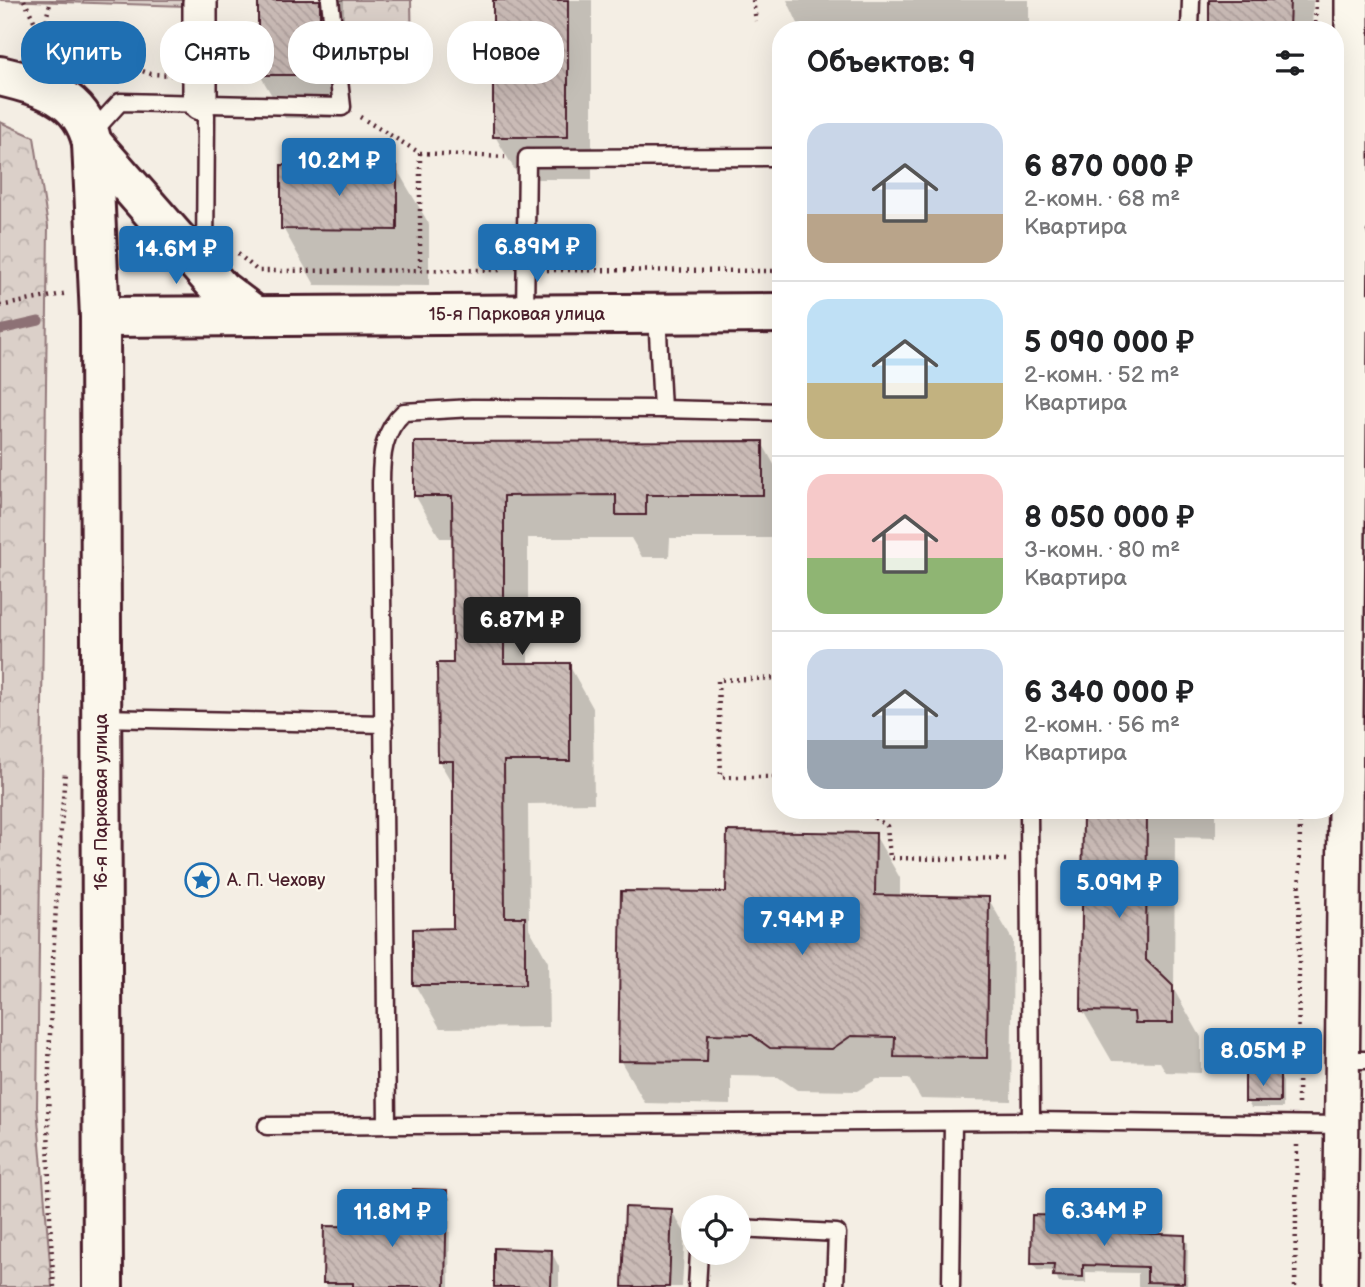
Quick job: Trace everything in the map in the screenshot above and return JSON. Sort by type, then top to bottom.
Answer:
[{"type":"main road","points":[[0,76],[40,86],[65,99],[80,115],[91,139],[217,260],[221,290],[254,315]]},
{"type":"main road","name":"16-я Парковая улица","points":[[91,139],[82,302],[101,718],[103,1287]]},
{"type":"main road","name":"15-я Парковая улица","points":[[82,302],[254,315],[772,313]]},
{"type":"street","points":[[1344,146],[1352,0]]},
{"type":"street","points":[[200,2],[200,90]]},
{"type":"street","points":[[1344,172],[1351,231],[1344,561]]},
{"type":"street","points":[[1340,1287],[1343,1125],[1354,1060],[1354,944],[1344,789]]},
{"type":"lane","points":[[91,139],[120,102],[200,90],[342,107],[330,0]]},
{"type":"lane","points":[[1191,0],[1191,21]]},
{"type":"lane","points":[[200,90],[206,114],[217,260]]},
{"type":"lane","points":[[525,314],[527,158],[772,158]]},
{"type":"lane","points":[[657,314],[662,409]]},
{"type":"lane","points":[[387,1125],[381,457],[390,426],[404,412],[472,408],[772,412]]},
{"type":"lane","points":[[101,718],[384,724]]},
{"type":"lane","points":[[1029,819],[1031,1121]]},
{"type":"lane","points":[[267,1126],[1031,1121],[1343,1125]]},
{"type":"lane","points":[[951,1287],[953,1122]]},
{"type":"lane","points":[[751,1229],[837,1233],[835,1287]]},
{"type":"lane","points":[[697,1287],[698,1265]]},
{"type":"path","points":[[24,0],[34,21]]},
{"type":"path","points":[[45,21],[51,0]]},
{"type":"path","points":[[754,0],[756,20]]},
{"type":"path","points":[[1315,21],[1316,0]]},
{"type":"path","points":[[146,72],[200,90]]},
{"type":"path","points":[[342,107],[420,153],[527,158]]},
{"type":"path","points":[[419,271],[420,153]]},
{"type":"path","points":[[217,260],[258,271],[772,271]]},
{"type":"path","points":[[0,306],[82,302]]},
{"type":"path","points":[[772,678],[719,680],[720,777],[772,777]]},
{"type":"path","points":[[54,1287],[47,1192],[52,948],[65,767]]},
{"type":"path","points":[[877,819],[887,825],[890,858],[1030,861]]},
{"type":"path","points":[[1295,1287],[1300,819]]},
{"type":"green space","points":[[0,0],[186,0],[186,6]]},
{"type":"green space","points":[[340,0],[411,0],[411,21],[340,21]]},
{"type":"green space","points":[[0,122],[34,137],[48,226],[37,1107],[52,1287],[0,1287]]},
{"type":"building","points":[[258,0],[320,0],[320,21],[288,21],[288,75],[274,75],[274,21],[258,21]]},
{"type":"building","points":[[493,0],[568,0],[568,137],[493,137],[493,84],[564,84],[564,21],[493,21]]},
{"type":"building","points":[[1209,0],[1290,0],[1289,21],[1209,21]]},
{"type":"building","points":[[281,165],[397,166],[397,230],[281,229]]},
{"type":"building","points":[[763,441],[763,495],[646,495],[646,515],[616,515],[616,495],[504,496],[504,663],[570,663],[570,761],[504,761],[505,917],[525,917],[525,985],[413,985],[413,929],[453,928],[453,761],[438,761],[437,663],[453,663],[452,496],[414,496],[414,442]]},
{"type":"building","points":[[1083,819],[1147,819],[1146,960],[1173,986],[1173,1023],[1135,1023],[1134,1012],[1081,1011]]},
{"type":"building","points":[[727,831],[876,833],[875,895],[989,897],[987,1058],[894,1057],[895,1037],[851,1036],[832,1049],[770,1048],[752,1035],[708,1034],[707,1062],[618,1061],[621,891],[726,892]]},
{"type":"building","points":[[1280,1073],[1280,1102],[1245,1102],[1245,1074]]},
{"type":"building","points":[[413,1189],[447,1190],[445,1287],[353,1287],[353,1283],[323,1283],[324,1226],[412,1227]]},
{"type":"building","points":[[625,1207],[672,1209],[669,1287],[622,1287]]},
{"type":"building","points":[[1032,1215],[1108,1217],[1108,1232],[1185,1235],[1184,1283],[1147,1282],[1147,1267],[1083,1265],[1083,1277],[1053,1276],[1054,1264],[1031,1264]]},
{"type":"building","points":[[494,1248],[552,1250],[551,1287],[494,1287]]},
{"type":"waterway","points":[[0,330],[39,321]]},
{"type":"place","name":"А. П. Чехову","points":[[202,880]]}]
